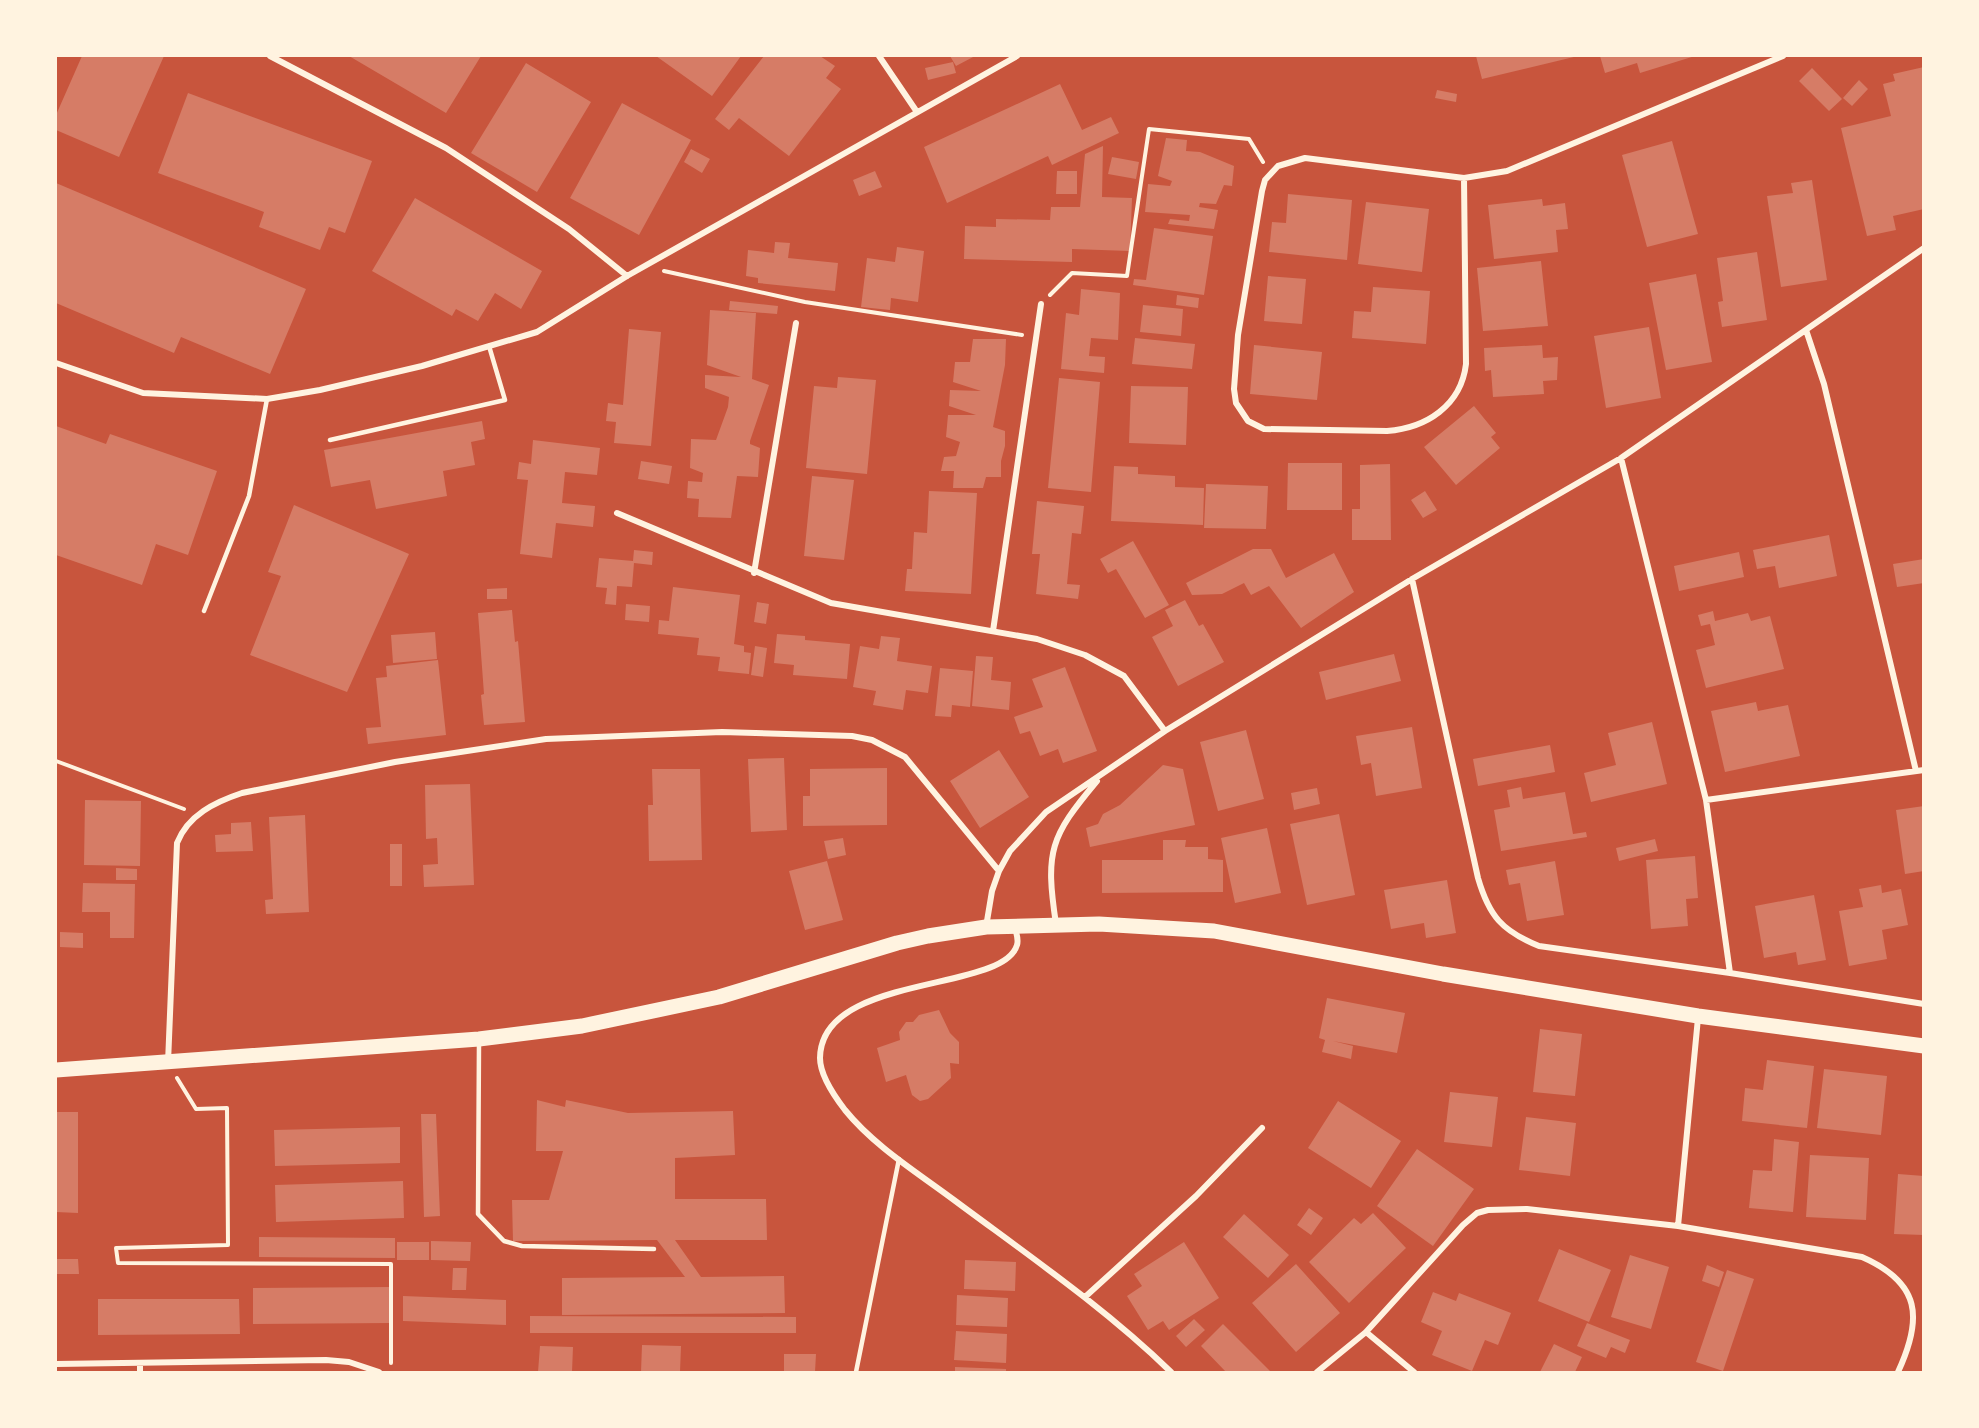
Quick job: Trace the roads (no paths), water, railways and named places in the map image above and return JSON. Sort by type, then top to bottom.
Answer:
[{"type":"main road","points":[[56,1070],[479,1039],[638,1016],[719,997],[897,943],[986,927],[1056,925],[1143,926],[1214,931],[1443,974],[1698,1016],[1923,1046]]},
{"type":"street","points":[[270,56],[446,148],[569,229],[627,276]]},
{"type":"street","points":[[879,56],[917,112]]},
{"type":"street","points":[[56,363],[143,393],[267,399],[400,372],[537,332],[642,267],[1017,56]]},
{"type":"street","points":[[1464,178],[1466,364],[1460,390],[1437,414],[1414,426],[1387,431],[1271,430],[1257,426],[1241,413],[1234,389],[1239,335],[1262,191],[1270,173],[1278,166],[1305,158],[1464,178],[1507,171],[1534,162],[1681,96],[1783,56]]},
{"type":"street","points":[[986,927],[992,891],[999,871],[1010,851],[1046,812],[1165,731],[1412,579],[1621,458],[1923,248]]},
{"type":"street","points":[[993,630],[1041,304]]},
{"type":"street","points":[[754,573],[796,323]]},
{"type":"street","points":[[1706,801],[1920,770],[1820,367],[1806,330]]},
{"type":"street","points":[[1621,458],[1706,801],[1730,973]]},
{"type":"street","points":[[617,513],[754,573],[831,603],[1037,639],[1085,655],[1111,667],[1137,690],[1165,731]]},
{"type":"street","points":[[1412,579],[1478,878],[1493,915],[1517,937],[1539,946],[1730,973],[1923,1004]]},
{"type":"street","points":[[168,1063],[177,843],[186,825],[198,814],[223,800],[242,793],[504,743],[635,734],[831,734],[872,740],[905,757],[999,871]]},
{"type":"street","points":[[1056,925],[1050,887],[1052,853],[1067,818],[1102,776]]},
{"type":"street","points":[[1015,927],[1017,946],[1004,960],[982,970],[863,1003],[834,1022],[828,1032],[820,1059],[830,1088],[846,1111],[899,1159],[1085,1297],[1171,1372]]},
{"type":"street","points":[[1678,1226],[1698,1016]]},
{"type":"street","points":[[1085,1297],[1196,1196],[1262,1128]]},
{"type":"street","points":[[1317,1372],[1366,1332],[1476,1213],[1506,1208],[1678,1226],[1862,1257],[1885,1268],[1901,1282],[1909,1297],[1913,1320],[1911,1344],[1898,1372]]},
{"type":"street","points":[[1366,1332],[1414,1372]]},
{"type":"street","points":[[56,1364],[326,1360],[349,1362],[379,1372]]},
{"type":"street","points":[[140,1363],[140,1372]]},
{"type":"lane","points":[[330,440],[505,400],[489,346]]},
{"type":"lane","points":[[204,611],[249,496],[267,399]]},
{"type":"lane","points":[[479,1039],[478,1214],[504,1241],[522,1246],[654,1249]]},
{"type":"lane","points":[[856,1372],[899,1159]]}]
